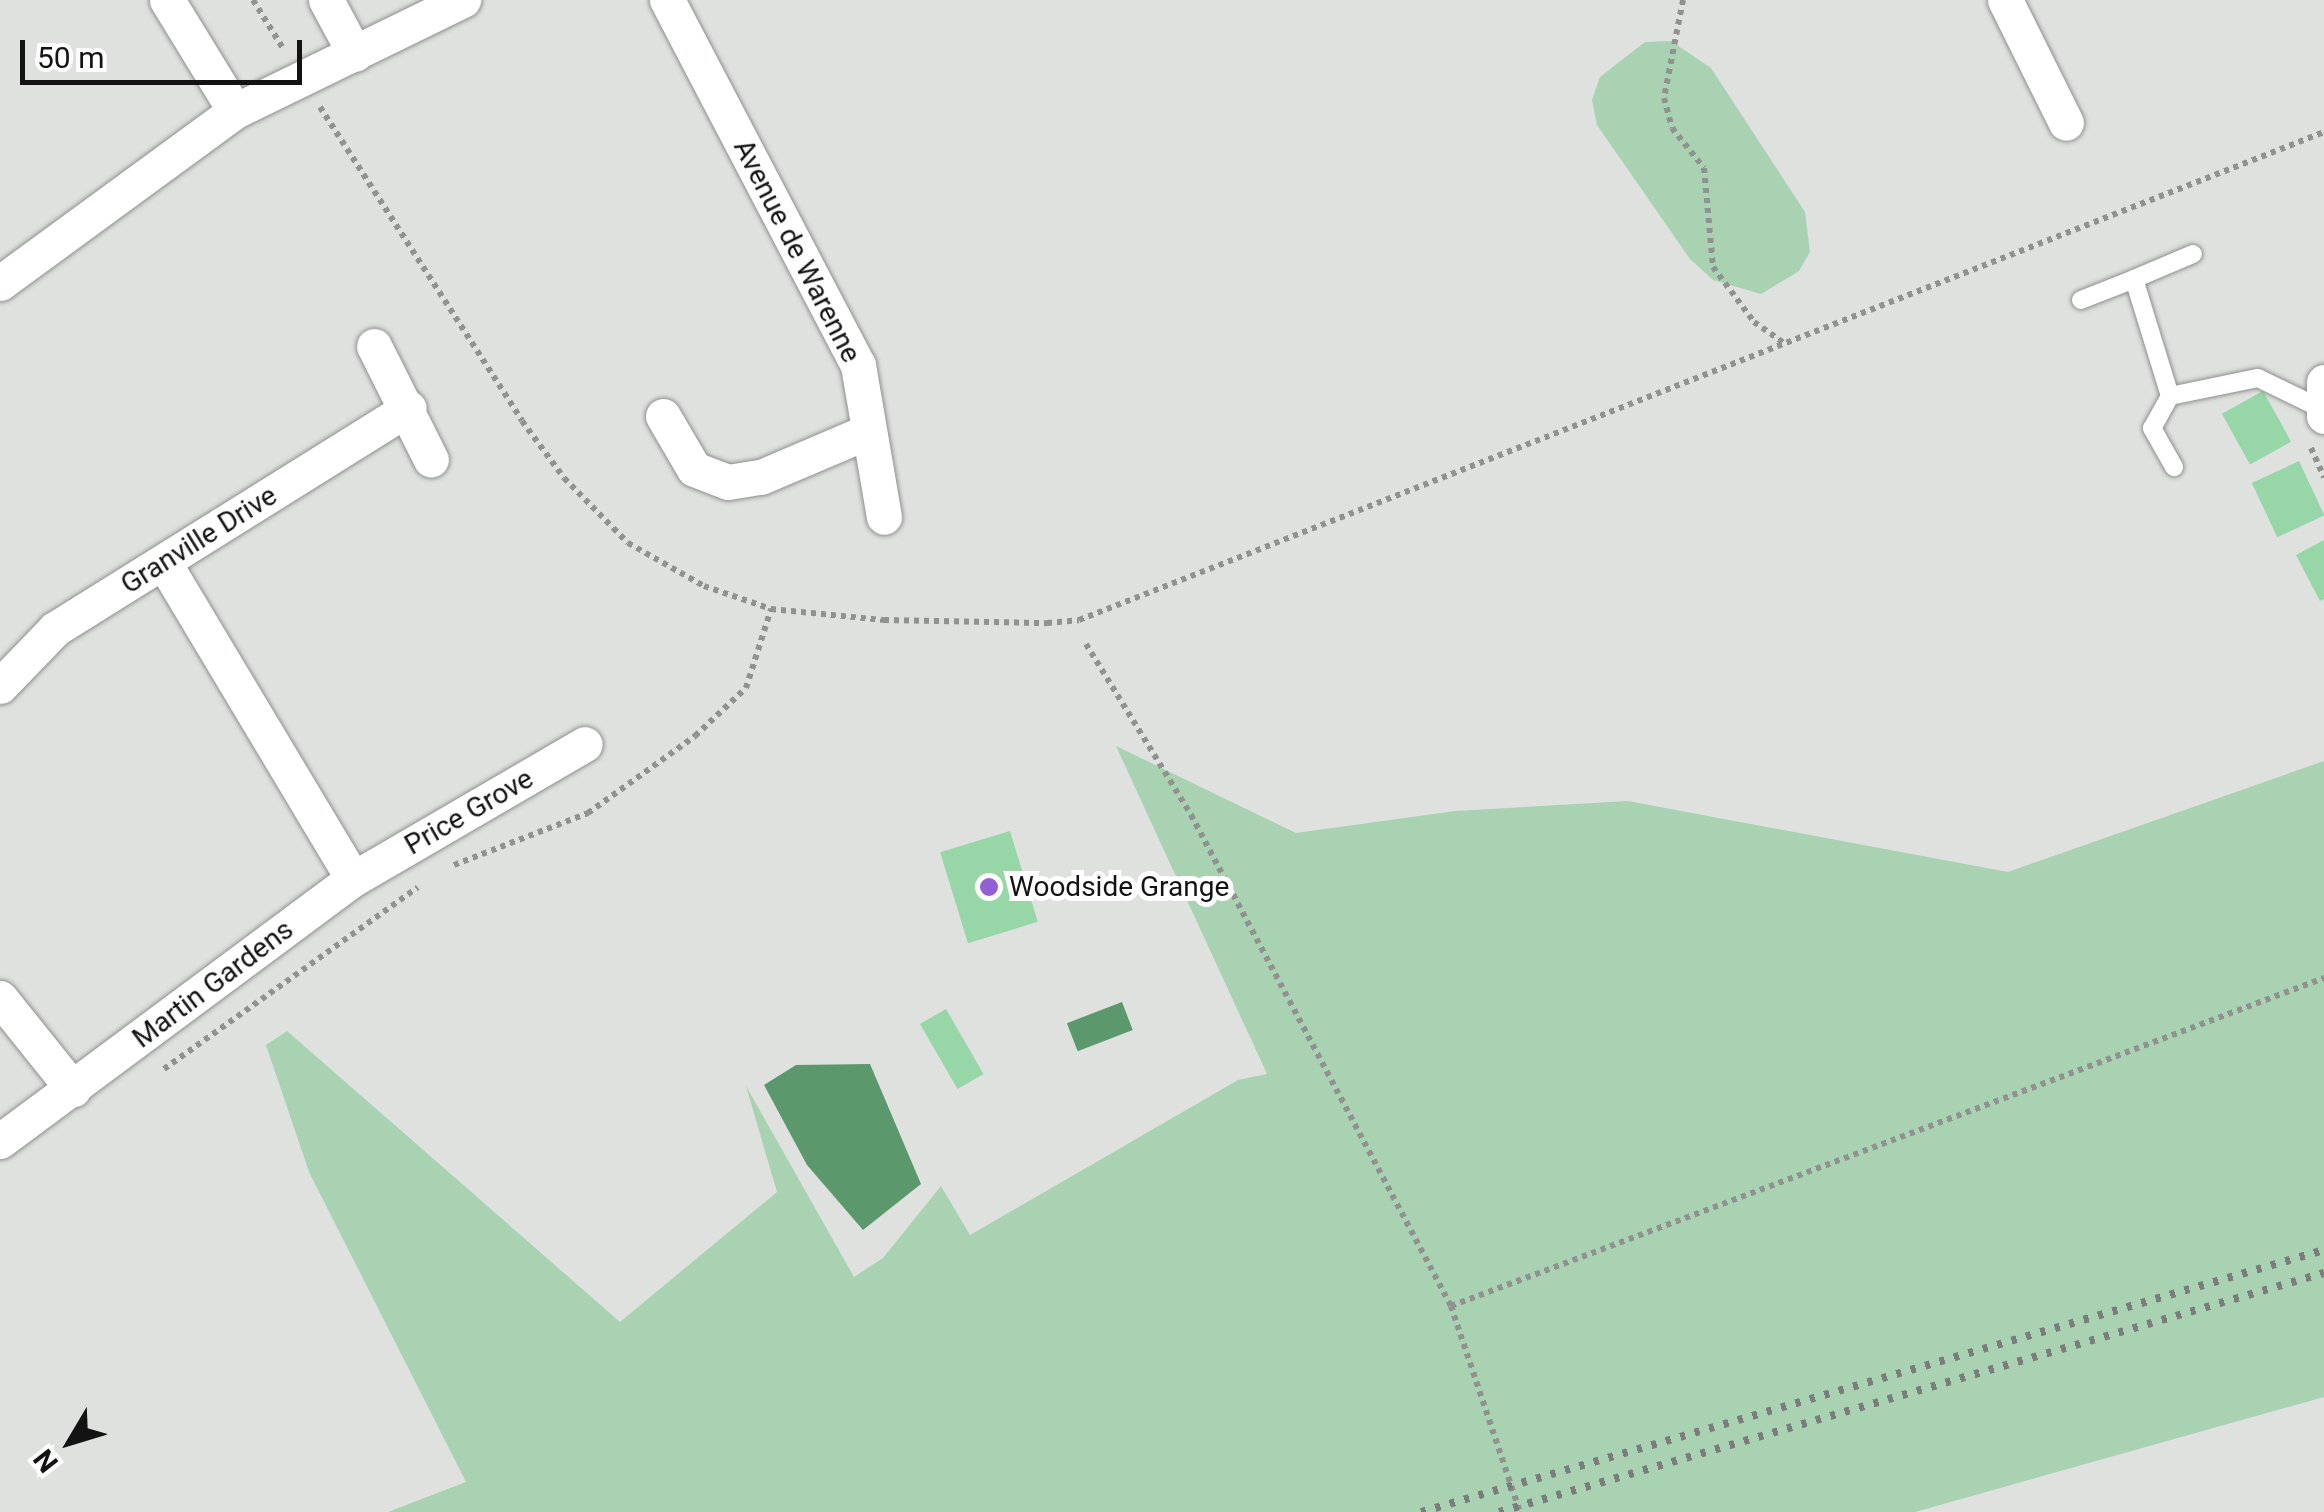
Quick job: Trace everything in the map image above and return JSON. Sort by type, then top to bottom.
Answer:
[{"type":"street","points":[[167,0],[235,111]]},
{"type":"street","points":[[326,0],[356,54]]},
{"type":"street","points":[[2,272],[235,111],[463,0]]},
{"type":"street","name":"Avenue de Warenne","points":[[667,0],[858,365],[884,517]]},
{"type":"street","points":[[2005,0],[2066,123]]},
{"type":"street","points":[[374,346],[409,408],[431,460]]},
{"type":"street","name":"Granville Drive","points":[[0,686],[55,629],[409,408]]},
{"type":"street","points":[[664,416],[694,469],[728,482],[761,477],[869,431]]},
{"type":"street","points":[[164,563],[353,879]]},
{"type":"street","name":"Price Grove","points":[[353,879],[586,744]]},
{"type":"street","name":"Martin Gardens","points":[[0,1141],[353,879]]},
{"type":"street","points":[[0,998],[73,1089]]},
{"type":"lane","points":[[2081,300],[2193,254]]},
{"type":"lane","points":[[2134,280],[2170,396],[2152,428],[2174,467]]},
{"type":"lane","points":[[2170,396],[2258,378],[2323,402]]},
{"type":"path","points":[[252,0],[564,478],[628,543],[704,586],[771,609],[884,620],[1079,620],[2324,132]]},
{"type":"path","points":[[1682,0],[1664,98],[1672,128],[1704,168],[1713,268],[1754,322],[1784,344]]},
{"type":"path","points":[[449,868],[588,813],[695,736],[746,688],[771,609]]},
{"type":"path","points":[[1086,644],[1191,815],[1451,1306],[1520,1512]]},
{"type":"path","points":[[152,1078],[435,876]]},
{"type":"path","points":[[1451,1306],[2324,978]]},
{"type":"shaded area","points":[[1671,41],[1711,68],[1805,212],[1810,252],[1799,271],[1761,294],[1713,280],[1690,259],[1597,125],[1592,100],[1600,77],[1645,42]]},
{"type":"shaded area","points":[[1116,746],[1296,833],[1455,811],[1628,801],[2008,872],[2324,761],[2324,1397],[1915,1512],[388,1512],[466,1482],[309,1172],[266,1045],[287,1031],[620,1322],[777,1192],[746,1086],[854,1277],[883,1258],[941,1186],[970,1235],[1238,1080],[1267,1074]]},
{"type":"shaded area","points":[[1122,1002],[1133,1030],[1078,1051],[1067,1023]]},
{"type":"shaded area","points":[[870,1064],[921,1184],[863,1230],[807,1165],[764,1085],[796,1065]]},
{"type":"building","points":[[2263,391],[2291,442],[2250,465],[2222,414]]},
{"type":"building","points":[[2299,461],[2324,516],[2277,537],[2252,483]]},
{"type":"building","points":[[2324,540],[2324,599],[2320,601],[2296,555]]},
{"type":"building","name":"Woodside Grange","points":[[1010,831],[1038,922],[968,943],[940,852]]},
{"type":"building","points":[[946,1009],[984,1074],[958,1089],[920,1024]]},
{"type":"railway","points":[[1421,1512],[2324,1250]]},
{"type":"railway","points":[[1499,1512],[2324,1273]]},
{"type":"place","name":"Woodside Grange","points":[[989,887]]}]
